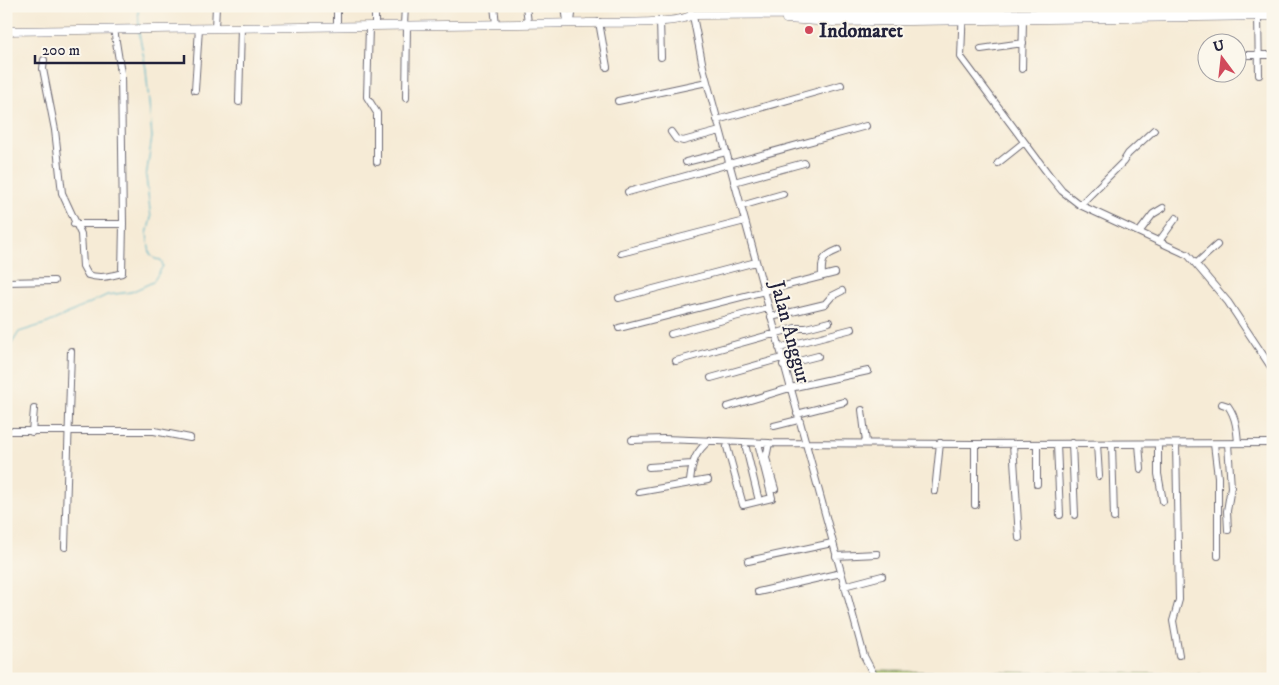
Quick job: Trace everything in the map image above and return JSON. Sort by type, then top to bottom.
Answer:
[{"type":"main road","points":[[831,14],[879,10],[963,14],[1023,20],[1273,10]]},
{"type":"main road","points":[[691,18],[831,14],[963,14],[1058,10],[1260,11],[1273,16]]},
{"type":"main road","points":[[6,30],[496,24],[777,16]]},
{"type":"street","points":[[215,28],[216,6]]},
{"type":"street","points":[[337,6],[337,26]]},
{"type":"street","points":[[375,6],[367,97],[377,113],[377,162]]},
{"type":"street","points":[[405,6],[406,98]]},
{"type":"street","points":[[494,6],[496,24]]},
{"type":"street","points":[[526,6],[528,23]]},
{"type":"street","points":[[565,6],[569,22]]},
{"type":"street","points":[[569,22],[573,6]]},
{"type":"street","name":"Jalan Anggur","points":[[689,6],[717,120],[832,543],[864,656],[876,679]]},
{"type":"street","points":[[738,6],[739,16]]},
{"type":"street","points":[[1258,75],[1260,11]]},
{"type":"street","points":[[963,14],[961,57],[1023,143],[1062,191],[1080,205],[1160,240],[1180,250],[1197,263],[1231,306],[1273,370]]},
{"type":"street","points":[[660,20],[661,57]]},
{"type":"street","points":[[1022,70],[1023,20]]},
{"type":"street","points":[[599,22],[607,67]]},
{"type":"street","points":[[239,102],[241,27]]},
{"type":"street","points":[[194,90],[199,28]]},
{"type":"street","points":[[44,60],[43,69],[55,130],[62,193],[74,224],[82,237],[85,270],[88,275],[102,278],[123,272],[120,73],[114,29]]},
{"type":"street","points":[[981,49],[1024,43]]},
{"type":"street","points":[[1246,55],[1273,55]]},
{"type":"street","points":[[618,101],[707,82]]},
{"type":"street","points":[[717,120],[841,85]]},
{"type":"street","points":[[628,192],[866,126]]},
{"type":"street","points":[[1080,205],[1123,162],[1128,154],[1154,130]]},
{"type":"street","points":[[671,132],[676,139],[683,141],[720,131]]},
{"type":"street","points":[[998,163],[1023,143]]},
{"type":"street","points":[[686,162],[726,152]]},
{"type":"street","points":[[734,182],[804,163]]},
{"type":"street","points":[[741,206],[783,194]]},
{"type":"street","points":[[1140,231],[1153,214],[1163,208]]},
{"type":"street","points":[[1160,240],[1176,218]]},
{"type":"street","points":[[621,253],[745,221]]},
{"type":"street","points":[[74,224],[123,224]]},
{"type":"street","points":[[1197,263],[1217,245]]},
{"type":"street","points":[[822,276],[822,260],[824,256],[838,250]]},
{"type":"street","points":[[619,298],[756,262]]},
{"type":"street","points":[[619,328],[835,273]]},
{"type":"street","points":[[6,282],[54,281]]},
{"type":"street","points":[[770,317],[822,305],[832,296],[842,291]]},
{"type":"street","points":[[671,334],[768,308]]},
{"type":"street","points":[[676,362],[795,328],[806,328],[829,322]]},
{"type":"street","points":[[779,348],[852,329]]},
{"type":"street","points":[[65,547],[67,431],[71,351]]},
{"type":"street","points":[[711,378],[818,356]]},
{"type":"street","points":[[727,407],[790,388],[868,371]]},
{"type":"street","points":[[774,426],[844,402]]},
{"type":"street","points":[[1222,404],[1228,406],[1232,413],[1237,429],[1238,443]]},
{"type":"street","points":[[32,432],[34,409]]},
{"type":"street","points":[[862,410],[866,442]]},
{"type":"street","points":[[6,431],[154,431],[190,438]]},
{"type":"street","points":[[632,440],[975,444],[1273,443]]},
{"type":"street","points":[[690,481],[692,464],[698,450],[710,440]]},
{"type":"street","points":[[727,447],[743,505],[772,498],[758,442]]},
{"type":"street","points":[[769,443],[766,458],[775,489]]},
{"type":"street","points":[[936,491],[940,443]]},
{"type":"street","points":[[1072,443],[1074,515]]},
{"type":"street","points":[[975,444],[975,505]]},
{"type":"street","points":[[1013,444],[1019,538]]},
{"type":"street","points":[[1036,444],[1036,484]]},
{"type":"street","points":[[1057,444],[1060,515]]},
{"type":"street","points":[[1097,444],[1099,476]]},
{"type":"street","points":[[1112,444],[1114,518]]},
{"type":"street","points":[[1139,444],[1141,469]]},
{"type":"street","points":[[1158,444],[1158,474],[1163,500]]},
{"type":"street","points":[[1176,444],[1179,600],[1173,621],[1179,655]]},
{"type":"street","points":[[1214,444],[1218,478],[1218,556]]},
{"type":"street","points":[[1228,444],[1231,487],[1227,511],[1228,530]]},
{"type":"street","points":[[746,448],[759,501]]},
{"type":"street","points":[[649,467],[692,464]]},
{"type":"street","points":[[639,492],[690,481],[708,480]]},
{"type":"street","points":[[748,561],[832,543]]},
{"type":"street","points":[[836,556],[877,554]]},
{"type":"street","points":[[758,592],[841,573]]},
{"type":"street","points":[[844,586],[882,576]]},
{"type":"green space","points":[[873,671],[1200,674],[1200,679],[877,679]]},
{"type":"waterway","points":[[138,6],[139,26]]},
{"type":"waterway","points":[[6,353],[19,332],[48,323],[107,295],[131,292],[153,282],[163,266],[161,260],[155,259],[150,254],[147,234],[151,218],[146,177],[152,137],[146,69],[139,33]]},
{"type":"place","name":"Indomaret","points":[[809,30]]}]
